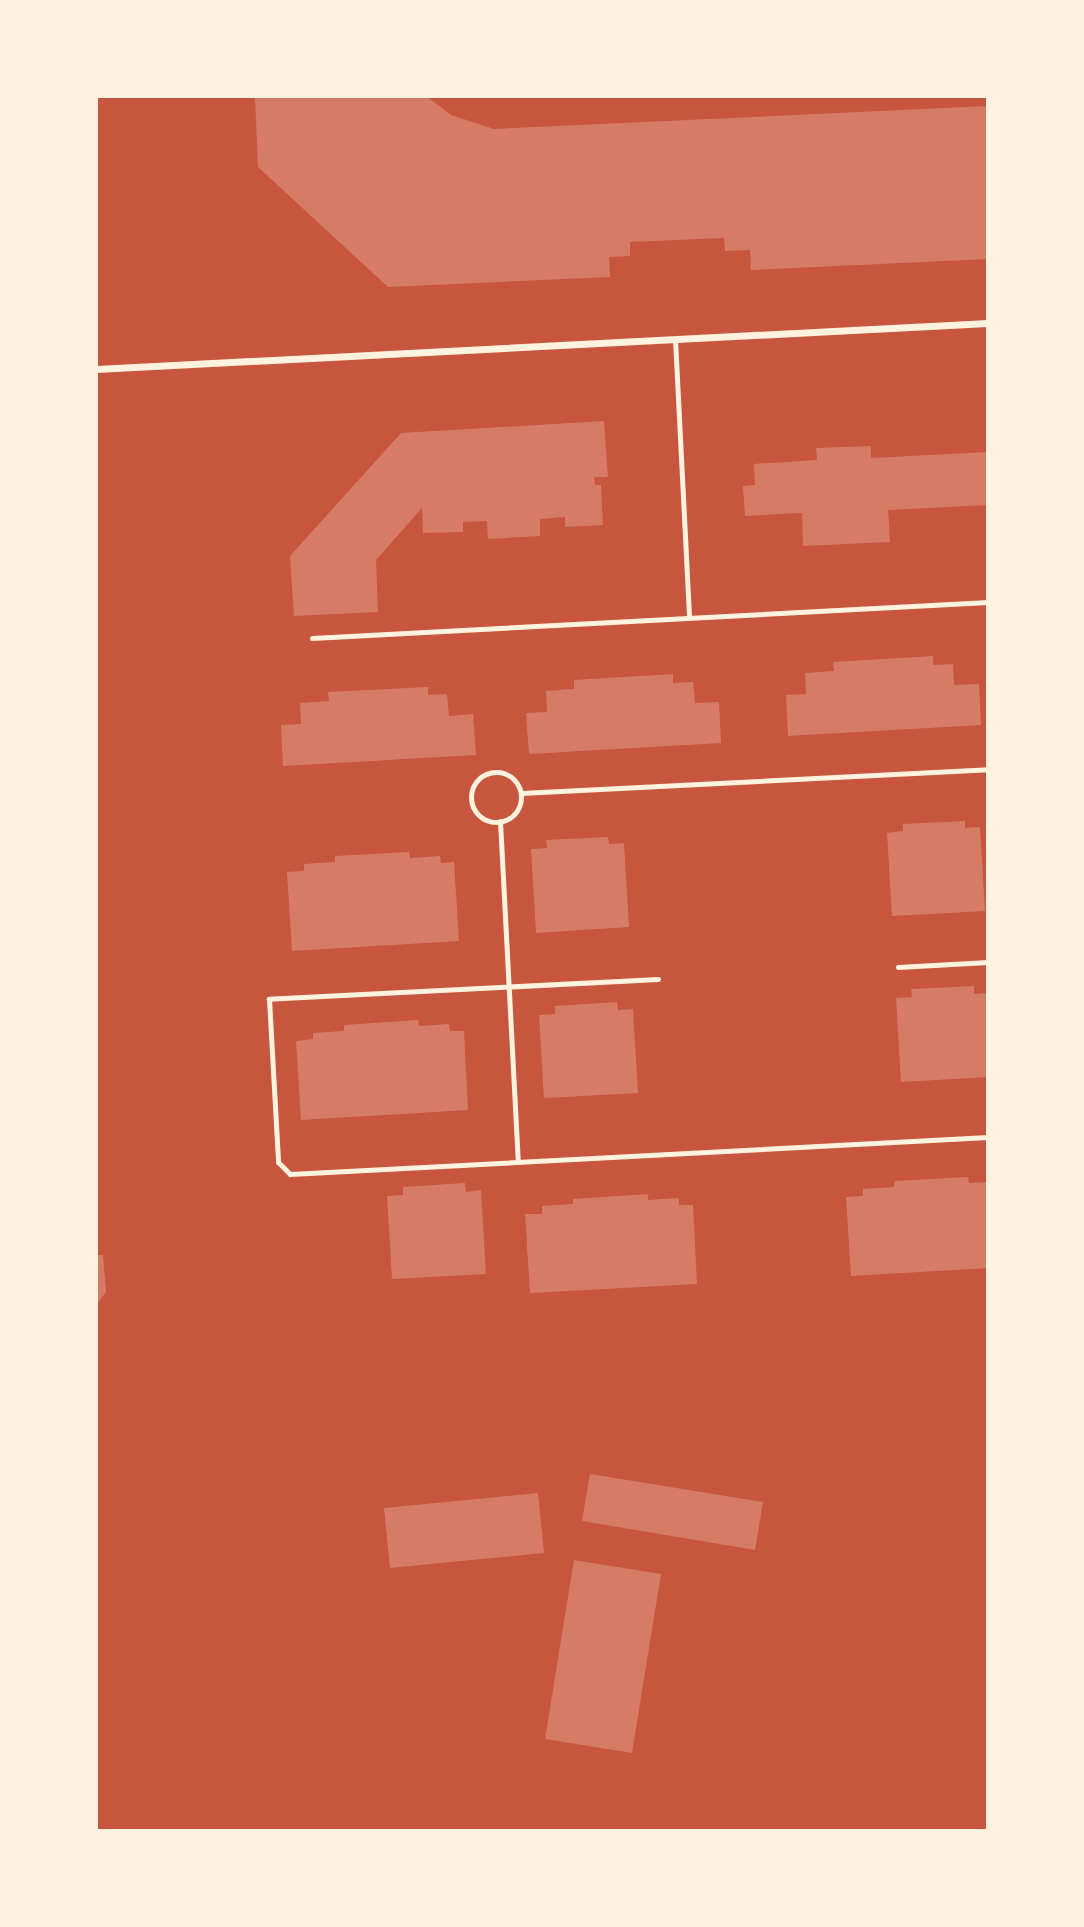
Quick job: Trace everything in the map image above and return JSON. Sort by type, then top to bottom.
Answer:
[{"type":"street","points":[[96,369],[988,323]]},
{"type":"lane","points":[[675,339],[689,618]]},
{"type":"lane","points":[[312,638],[988,603]]},
{"type":"lane","points":[[521,793],[988,769]]},
{"type":"lane","points":[[501,772],[512,778],[521,793],[515,813],[500,821],[484,819],[475,812],[471,790],[478,779],[501,772]]},
{"type":"lane","points":[[500,821],[518,1161]]},
{"type":"lane","points":[[898,967],[988,962]]},
{"type":"lane","points":[[658,979],[269,999],[278,1163],[290,1174],[988,1137]]},
{"type":"building","points":[[255,96],[426,96],[451,115],[494,129],[988,106],[988,259],[751,270],[750,250],[725,251],[724,238],[630,242],[630,256],[609,257],[610,277],[388,287],[258,167]]},
{"type":"building","points":[[604,421],[608,477],[594,477],[595,485],[601,485],[603,525],[565,527],[565,517],[540,519],[540,536],[488,539],[487,521],[463,522],[463,532],[423,533],[422,508],[376,560],[378,612],[294,616],[290,556],[401,433]]},
{"type":"building","points":[[871,446],[871,458],[988,452],[988,505],[888,510],[890,542],[803,546],[802,513],[745,516],[743,486],[755,485],[754,464],[817,460],[816,448]]},
{"type":"building","points":[[933,656],[933,665],[953,664],[954,685],[979,684],[981,725],[788,736],[786,695],[806,694],[805,673],[834,671],[833,662]]},
{"type":"building","points":[[673,674],[673,683],[693,682],[695,703],[719,702],[721,743],[529,754],[526,713],[547,712],[546,691],[574,689],[574,680]]},
{"type":"building","points":[[428,687],[428,695],[447,694],[449,716],[473,714],[476,755],[283,766],[281,725],[301,724],[300,703],[329,701],[328,692]]},
{"type":"building","points":[[965,821],[965,828],[980,827],[985,911],[892,916],[887,833],[903,831],[903,824]]},
{"type":"building","points":[[608,837],[609,844],[624,843],[629,927],[536,933],[531,849],[547,848],[546,840]]},
{"type":"building","points":[[409,852],[410,858],[440,856],[441,863],[454,862],[459,941],[292,951],[287,872],[304,871],[304,864],[335,862],[335,856]]},
{"type":"building","points":[[974,986],[974,994],[988,993],[988,1077],[901,1082],[896,998],[912,997],[911,989]]},
{"type":"building","points":[[617,1002],[618,1010],[633,1009],[638,1093],[544,1098],[539,1015],[555,1014],[555,1006]]},
{"type":"building","points":[[418,1020],[419,1026],[449,1024],[450,1031],[464,1031],[468,1110],[301,1120],[296,1041],[313,1039],[313,1033],[344,1031],[344,1025]]},
{"type":"building","points":[[968,1177],[969,1183],[988,1182],[988,1268],[851,1276],[846,1197],[863,1196],[863,1189],[894,1187],[895,1181]]},
{"type":"building","points":[[465,1183],[466,1192],[481,1190],[486,1274],[392,1279],[387,1196],[403,1195],[403,1187]]},
{"type":"building","points":[[648,1194],[648,1200],[679,1198],[679,1205],[693,1205],[697,1284],[530,1293],[525,1214],[542,1214],[542,1206],[573,1204],[573,1199]]},
{"type":"building","points":[[96,1255],[103,1255],[106,1292],[96,1305]]},
{"type":"building","points":[[590,1474],[763,1502],[755,1550],[582,1521]]},
{"type":"building","points":[[538,1493],[544,1553],[390,1568],[384,1508]]},
{"type":"building","points":[[574,1560],[661,1574],[632,1753],[545,1739]]}]
